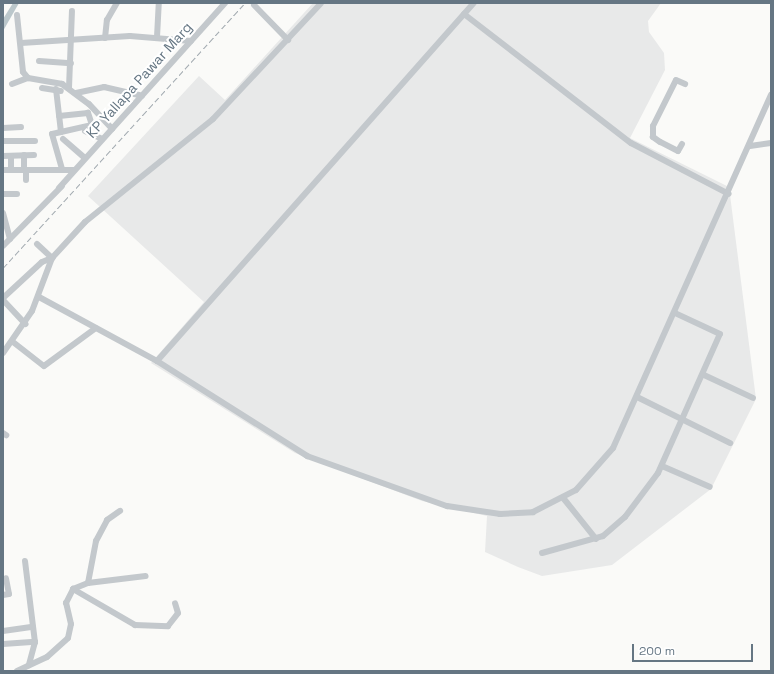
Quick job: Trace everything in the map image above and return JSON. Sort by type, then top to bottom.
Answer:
[{"type":"street","points":[[105,38],[106,20],[116,3]]},
{"type":"street","points":[[157,37],[159,3]]},
{"type":"street","name":"KP Yallapa Pawar Marg","points":[[3,246],[59,188],[85,156],[102,140],[225,3]]},
{"type":"street","points":[[4,350],[13,342],[25,324],[39,297],[52,258],[85,222],[213,119],[322,3]]},
{"type":"street","points":[[157,361],[474,3]]},
{"type":"street","points":[[254,6],[288,40]]},
{"type":"street","points":[[69,88],[72,42],[72,11]]},
{"type":"street","points":[[17,14],[23,72],[28,78]]},
{"type":"street","points":[[464,14],[631,143],[729,194]]},
{"type":"street","points":[[21,43],[72,42],[105,38],[157,37],[191,41]]},
{"type":"street","points":[[39,61],[71,63]]},
{"type":"street","points":[[12,84],[28,78],[46,79],[69,88],[76,93],[112,129]]},
{"type":"street","points":[[682,144],[678,151],[660,142],[653,137],[653,126],[676,80],[685,84]]},
{"type":"street","points":[[76,93],[104,86],[142,96]]},
{"type":"street","points":[[42,88],[59,90],[59,116],[61,132]]},
{"type":"street","points":[[39,297],[157,361],[295,450],[425,499],[481,512],[514,515],[533,512],[564,499],[605,461],[637,397],[729,194],[771,95]]},
{"type":"street","points":[[59,116],[88,113],[92,125],[52,134],[62,170]]},
{"type":"street","points":[[3,128],[21,127]]},
{"type":"street","points":[[69,134],[91,130],[102,140]]},
{"type":"street","points":[[63,139],[85,156]]},
{"type":"street","points":[[3,141],[36,141]]},
{"type":"street","points":[[654,155],[660,142]]},
{"type":"street","points":[[750,146],[771,143]]},
{"type":"street","points":[[24,155],[26,180]]},
{"type":"street","points":[[3,156],[34,155]]},
{"type":"street","points":[[11,156],[12,170]]},
{"type":"street","points":[[3,170],[74,170]]},
{"type":"street","points":[[3,194],[17,194]]},
{"type":"street","points":[[3,213],[10,240]]},
{"type":"street","points":[[37,244],[52,258]]},
{"type":"street","points":[[25,324],[3,299],[42,262],[52,258]]},
{"type":"street","points":[[542,553],[596,539],[625,517],[650,488],[662,466],[704,375],[720,334],[675,313]]},
{"type":"street","points":[[13,342],[44,366],[96,328]]},
{"type":"street","points":[[704,375],[753,398]]},
{"type":"street","points":[[637,397],[730,443]]},
{"type":"street","points":[[662,466],[710,486]]},
{"type":"street","points":[[564,499],[596,539]]},
{"type":"street","points":[[88,583],[96,541],[107,520],[120,511]]},
{"type":"street","points":[[25,561],[35,642],[29,665]]},
{"type":"street","points":[[17,671],[56,651],[68,638],[71,624],[66,604],[73,589],[88,583],[146,576]]},
{"type":"street","points":[[3,595],[9,594],[6,578]]},
{"type":"street","points":[[73,589],[135,625],[168,626],[178,613],[175,603]]},
{"type":"street","points":[[3,631],[33,627]]},
{"type":"street","points":[[3,644],[35,642]]},
{"type":"shaded area","points":[[13,3],[19,3],[3,31],[3,19]]},
{"type":"shaded area","points":[[313,3],[661,3],[648,21],[649,32],[664,53],[665,70],[630,138],[729,187],[756,399],[711,489],[612,565],[542,576],[518,567],[485,552],[487,516],[422,501],[295,453],[151,363],[204,302],[88,196],[199,76],[225,100]]},
{"type":"railway","points":[[3,268],[245,3]]}]
